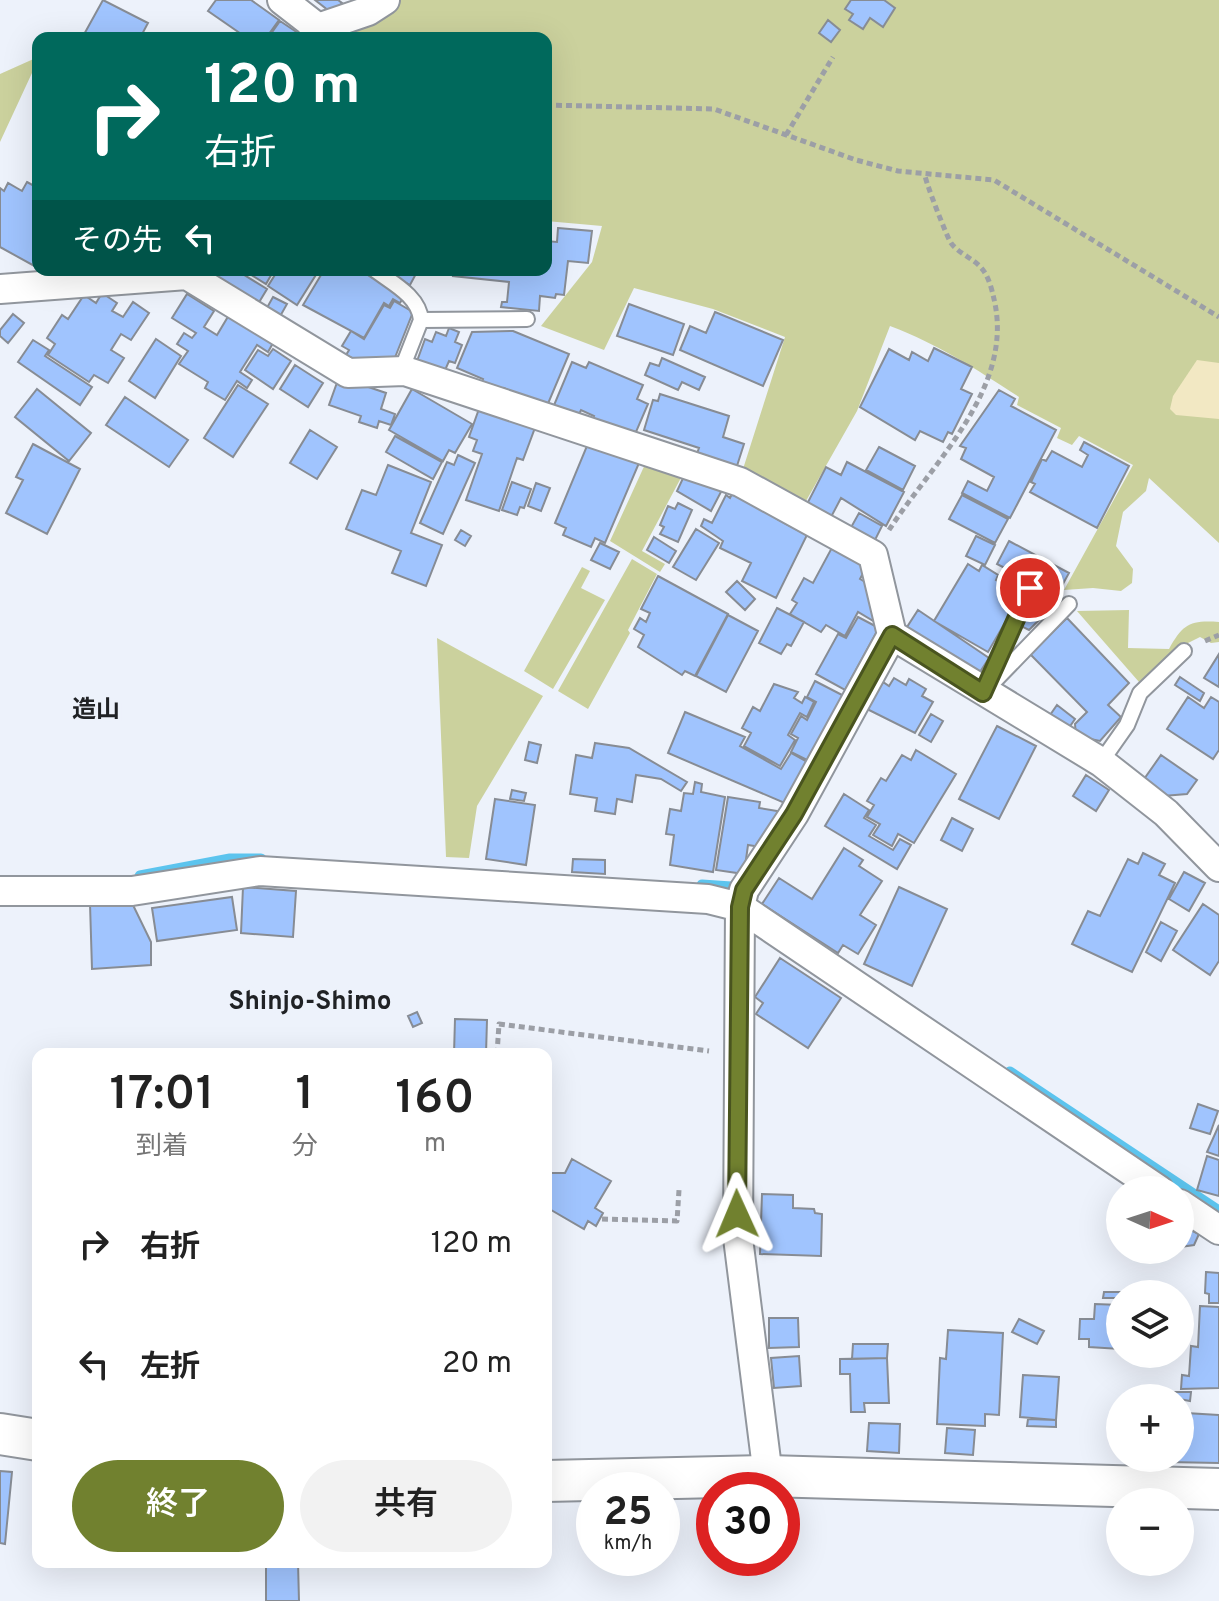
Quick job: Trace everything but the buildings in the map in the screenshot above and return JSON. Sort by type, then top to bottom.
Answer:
[{"type":"street","points":[[282,0],[314,32]]},
{"type":"street","points":[[317,32],[368,11],[385,0]]},
{"type":"street","points":[[0,289],[144,276]]},
{"type":"street","points":[[194,276],[348,373],[401,371],[740,482],[873,555],[892,635],[794,814],[742,898],[738,1238],[767,1472]]},
{"type":"street","points":[[892,635],[1101,762],[1166,813],[1219,867]]},
{"type":"street","points":[[0,891],[122,892],[260,871],[708,899],[742,898],[1139,1176]]},
{"type":"street","points":[[1194,1213],[1219,1230]]},
{"type":"street","points":[[0,1434],[32,1439]]},
{"type":"street","points":[[800,1477],[1219,1489]]},
{"type":"street","points":[[552,1481],[696,1478]]},
{"type":"lane","points":[[383,276],[413,299],[420,310],[421,320],[401,371]]},
{"type":"lane","points":[[421,320],[527,319]]},
{"type":"lane","points":[[983,693],[1030,588]]},
{"type":"lane","points":[[983,693],[1069,604]]},
{"type":"lane","points":[[1101,762],[1127,725],[1140,693],[1184,651]]},
{"type":"path","points":[[786,135],[833,57]]},
{"type":"path","points":[[552,105],[714,109],[856,160],[925,175],[994,180],[1219,317]]},
{"type":"path","points":[[873,555],[923,479],[961,432],[979,398],[996,348],[997,313],[992,291],[983,270],[952,244],[925,175]]},
{"type":"path","points":[[497,1048],[499,1024],[738,1055]]},
{"type":"path","points":[[602,1219],[677,1221],[679,1190]]},
{"type":"green space","points":[[395,0],[1219,0],[1219,543],[1149,478],[1146,491],[1123,512],[1116,546],[1133,569],[1132,583],[1121,591],[1093,588],[1064,590],[1133,465],[1079,436],[1072,445],[1057,438],[1061,428],[1017,405],[1019,397],[941,349],[890,326],[857,411],[806,501],[743,469],[785,337],[713,309],[634,288],[604,350],[541,326],[592,262],[602,226],[552,222],[552,32],[345,31]]},
{"type":"green space","points":[[32,60],[32,73],[0,142],[0,74]]},
{"type":"green space","points":[[647,460],[683,474],[642,551],[665,564],[660,572],[610,541]]},
{"type":"green space","points":[[632,559],[657,574],[628,630],[630,633],[588,709],[558,691]]},
{"type":"green space","points":[[582,567],[590,571],[581,588],[605,600],[553,689],[524,671]]},
{"type":"green space","points":[[1129,610],[1128,648],[1169,649],[1183,629],[1201,622],[1219,622],[1219,642],[1211,643],[1200,637],[1180,647],[1139,682],[1077,611]]},
{"type":"green space","points":[[437,638],[543,696],[477,806],[469,858],[446,857]]},
{"type":"sand","points":[[1197,360],[1219,363],[1219,419],[1176,415],[1170,409],[1173,396]]},
{"type":"waterway","points":[[140,876],[230,859],[261,859]]},
{"type":"waterway","points":[[702,885],[731,887],[742,895]]},
{"type":"waterway","points":[[1010,1072],[1219,1211]]},
{"type":"district","name":"造山","points":[[96,711]]},
{"type":"district","name":"Shinjo-Shimo","points":[[310,1002]]},
{"type":"route","points":[[737,1214],[740,907],[744,890],[794,814],[892,635],[983,693],[1030,588]]}]
